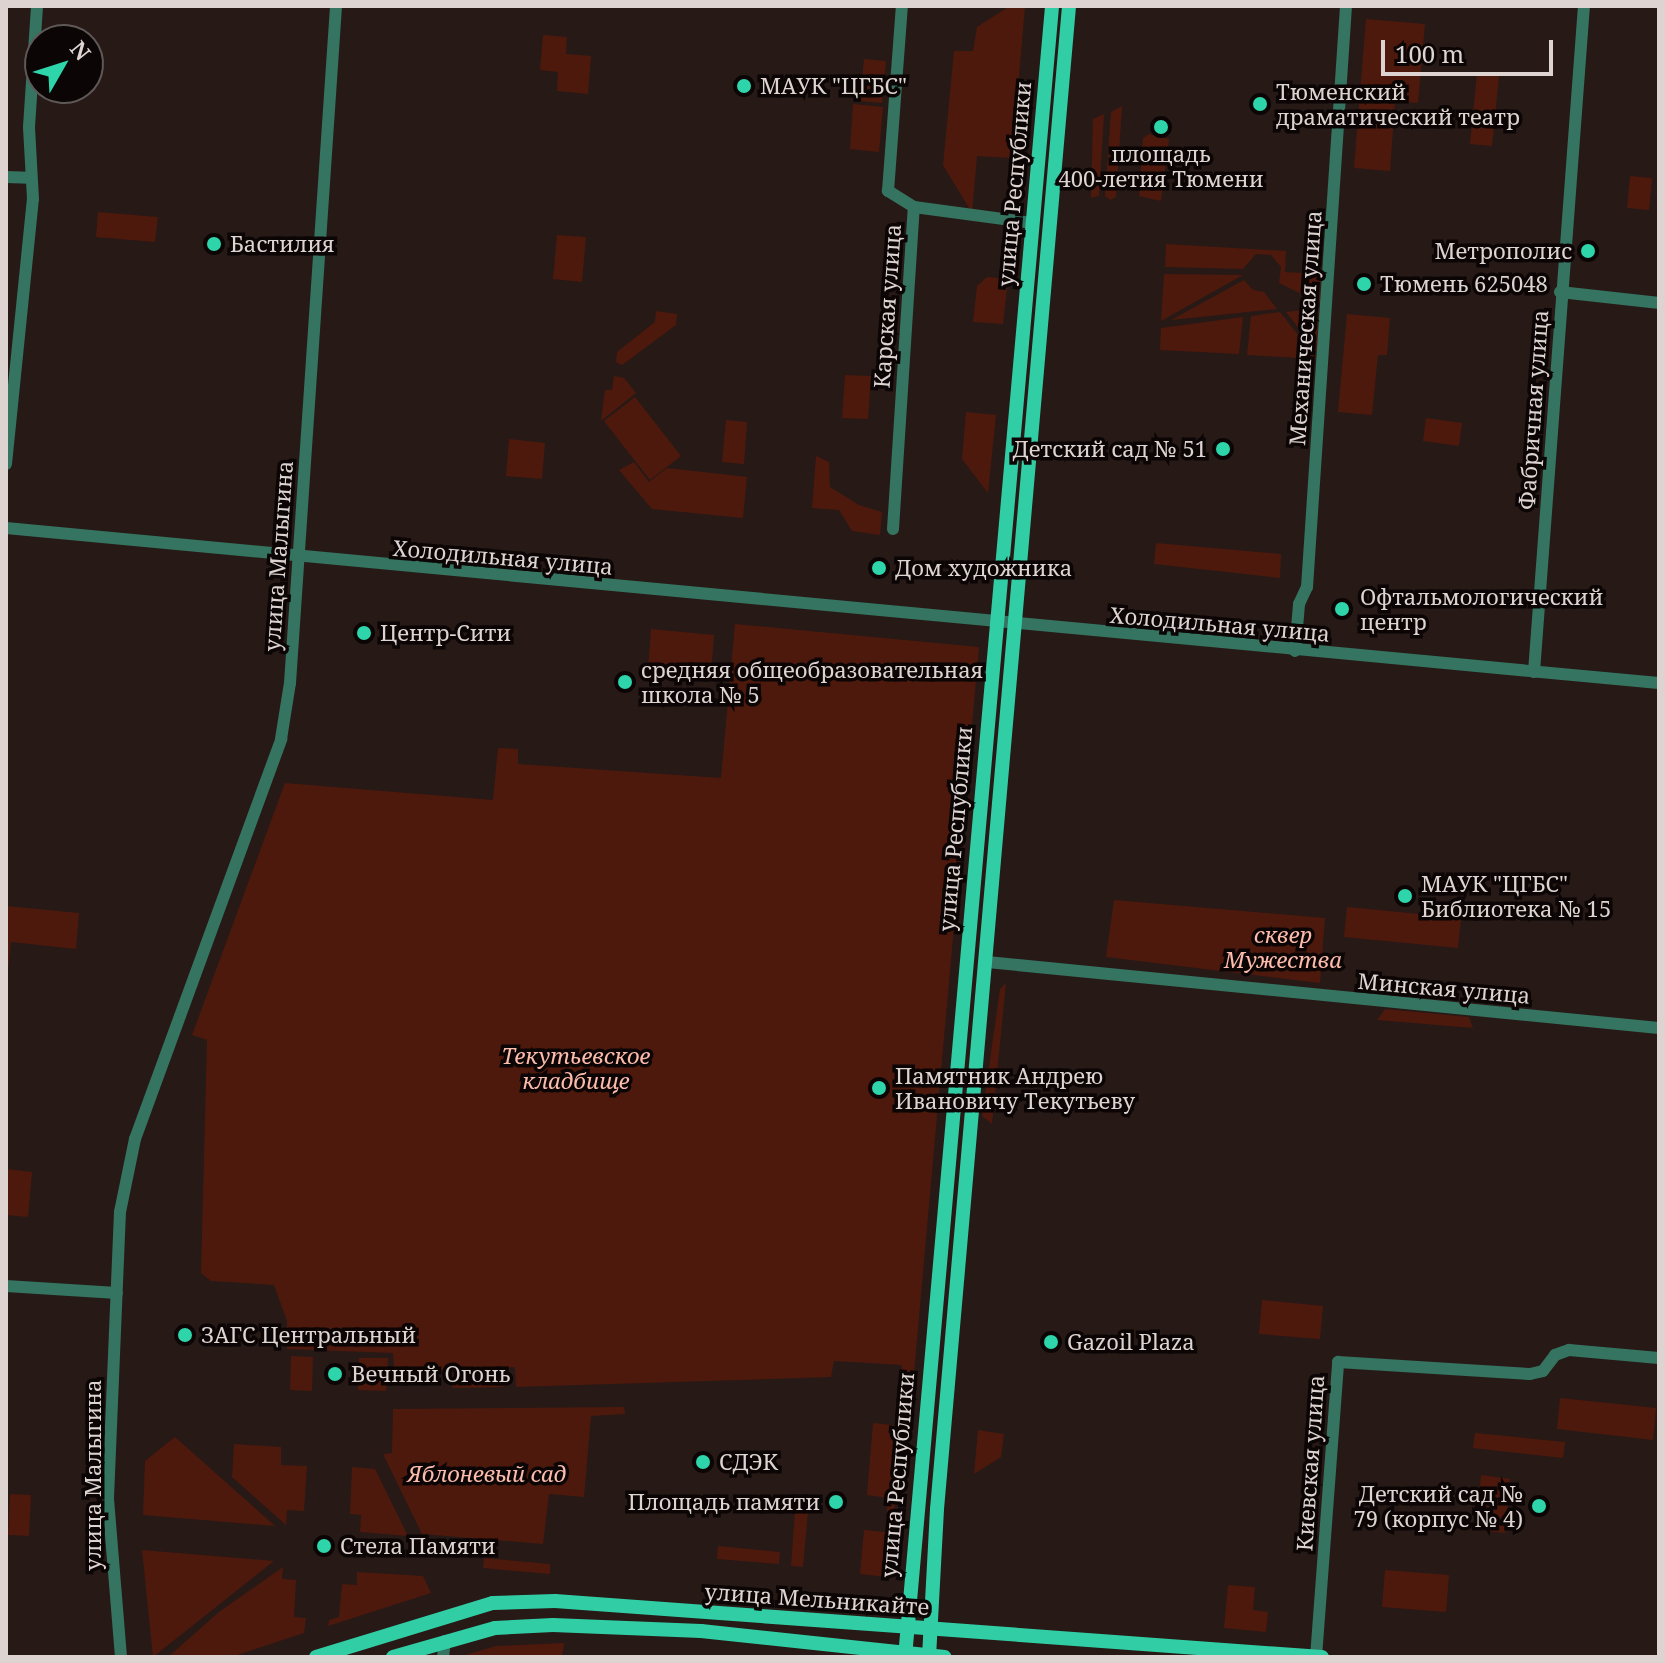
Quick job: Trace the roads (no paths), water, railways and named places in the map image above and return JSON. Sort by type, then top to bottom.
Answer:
[{"type":"main road","name":"улица Республики","points":[[906,1654],[1052,6]]},
{"type":"main road","name":"улица Республики","points":[[929,1656],[1069,6]]},
{"type":"main road","name":"улица Мельникайте","points":[[316,1657],[493,1603],[555,1601],[1322,1657]]},
{"type":"main road","name":"улица Мельникайте","points":[[393,1657],[495,1628],[636,1626],[945,1657]]},
{"type":"street","points":[[6,464],[31,224],[29,178],[37,6]]},
{"type":"street","name":"улица Малыгина","points":[[121,1657],[108,1498],[123,1188],[145,1112],[281,739],[290,683],[336,6]]},
{"type":"street","name":"Карская улица","points":[[893,529],[914,207],[888,191],[902,6]]},
{"type":"street","name":"Механическая улица","points":[[1295,651],[1299,604],[1307,587],[1346,6]]},
{"type":"street","name":"Фабричная улица","points":[[1534,672],[1560,292],[1584,6]]},
{"type":"street","points":[[6,177],[29,178]]},
{"type":"street","points":[[914,207],[1033,223]]},
{"type":"street","points":[[1560,292],[1659,303]]},
{"type":"street","name":"Холодильная улица","points":[[6,528],[996,624],[1659,683]]},
{"type":"street","name":"Минская улица","points":[[987,962],[1659,1028]]},
{"type":"street","points":[[6,1286],[118,1288]]},
{"type":"street","name":"Киевская улица","points":[[1316,1657],[1338,1362],[1530,1374],[1543,1371],[1555,1355],[1569,1350],[1659,1358]]},
{"type":"street","points":[[443,1657],[445,1641]]},
{"type":"place","name":"МАУК \"ЦГБС\"","points":[[744,86]]},
{"type":"place","name":"Тюменский драматический театр","points":[[1260,104]]},
{"type":"place","name":"площадь 400-летия Тюмени","points":[[1161,127]]},
{"type":"place","name":"Бастилия","points":[[214,244]]},
{"type":"place","name":"Метрополис","points":[[1588,251]]},
{"type":"place","name":"Тюмень 625048","points":[[1364,284]]},
{"type":"place","name":"Детский сад № 51","points":[[1223,449]]},
{"type":"place","name":"Дом художника","points":[[879,568]]},
{"type":"place","name":"Офтальмологический центр","points":[[1342,609]]},
{"type":"place","name":"Центр-Сити","points":[[364,633]]},
{"type":"place","name":"средняя общеобразовательная школа № 5","points":[[625,682]]},
{"type":"place","name":"МАУК \"ЦГБС\" Библиотека № 15","points":[[1405,896]]},
{"type":"place","name":"Памятник Андрею Ивановичу Текутьеву","points":[[879,1088]]},
{"type":"place","name":"ЗАГС Центральный","points":[[185,1335]]},
{"type":"place","name":"Gazoil Plaza","points":[[1051,1342]]},
{"type":"place","name":"Вечный Огонь","points":[[335,1374]]},
{"type":"place","name":"СДЭК","points":[[703,1462]]},
{"type":"place","name":"Площадь памяти","points":[[836,1502]]},
{"type":"place","name":"Детский сад № 79 (корпус № 4)","points":[[1539,1506]]},
{"type":"place","name":"Стела Памяти","points":[[324,1546]]},
{"type":"park label","name":"сквер Мужества","points":[[1283,946]]},
{"type":"park label","name":"Текутьевское кладбище","points":[[576,1068]]},
{"type":"park label","name":"Яблоневый сад","points":[[487,1474]]}]
